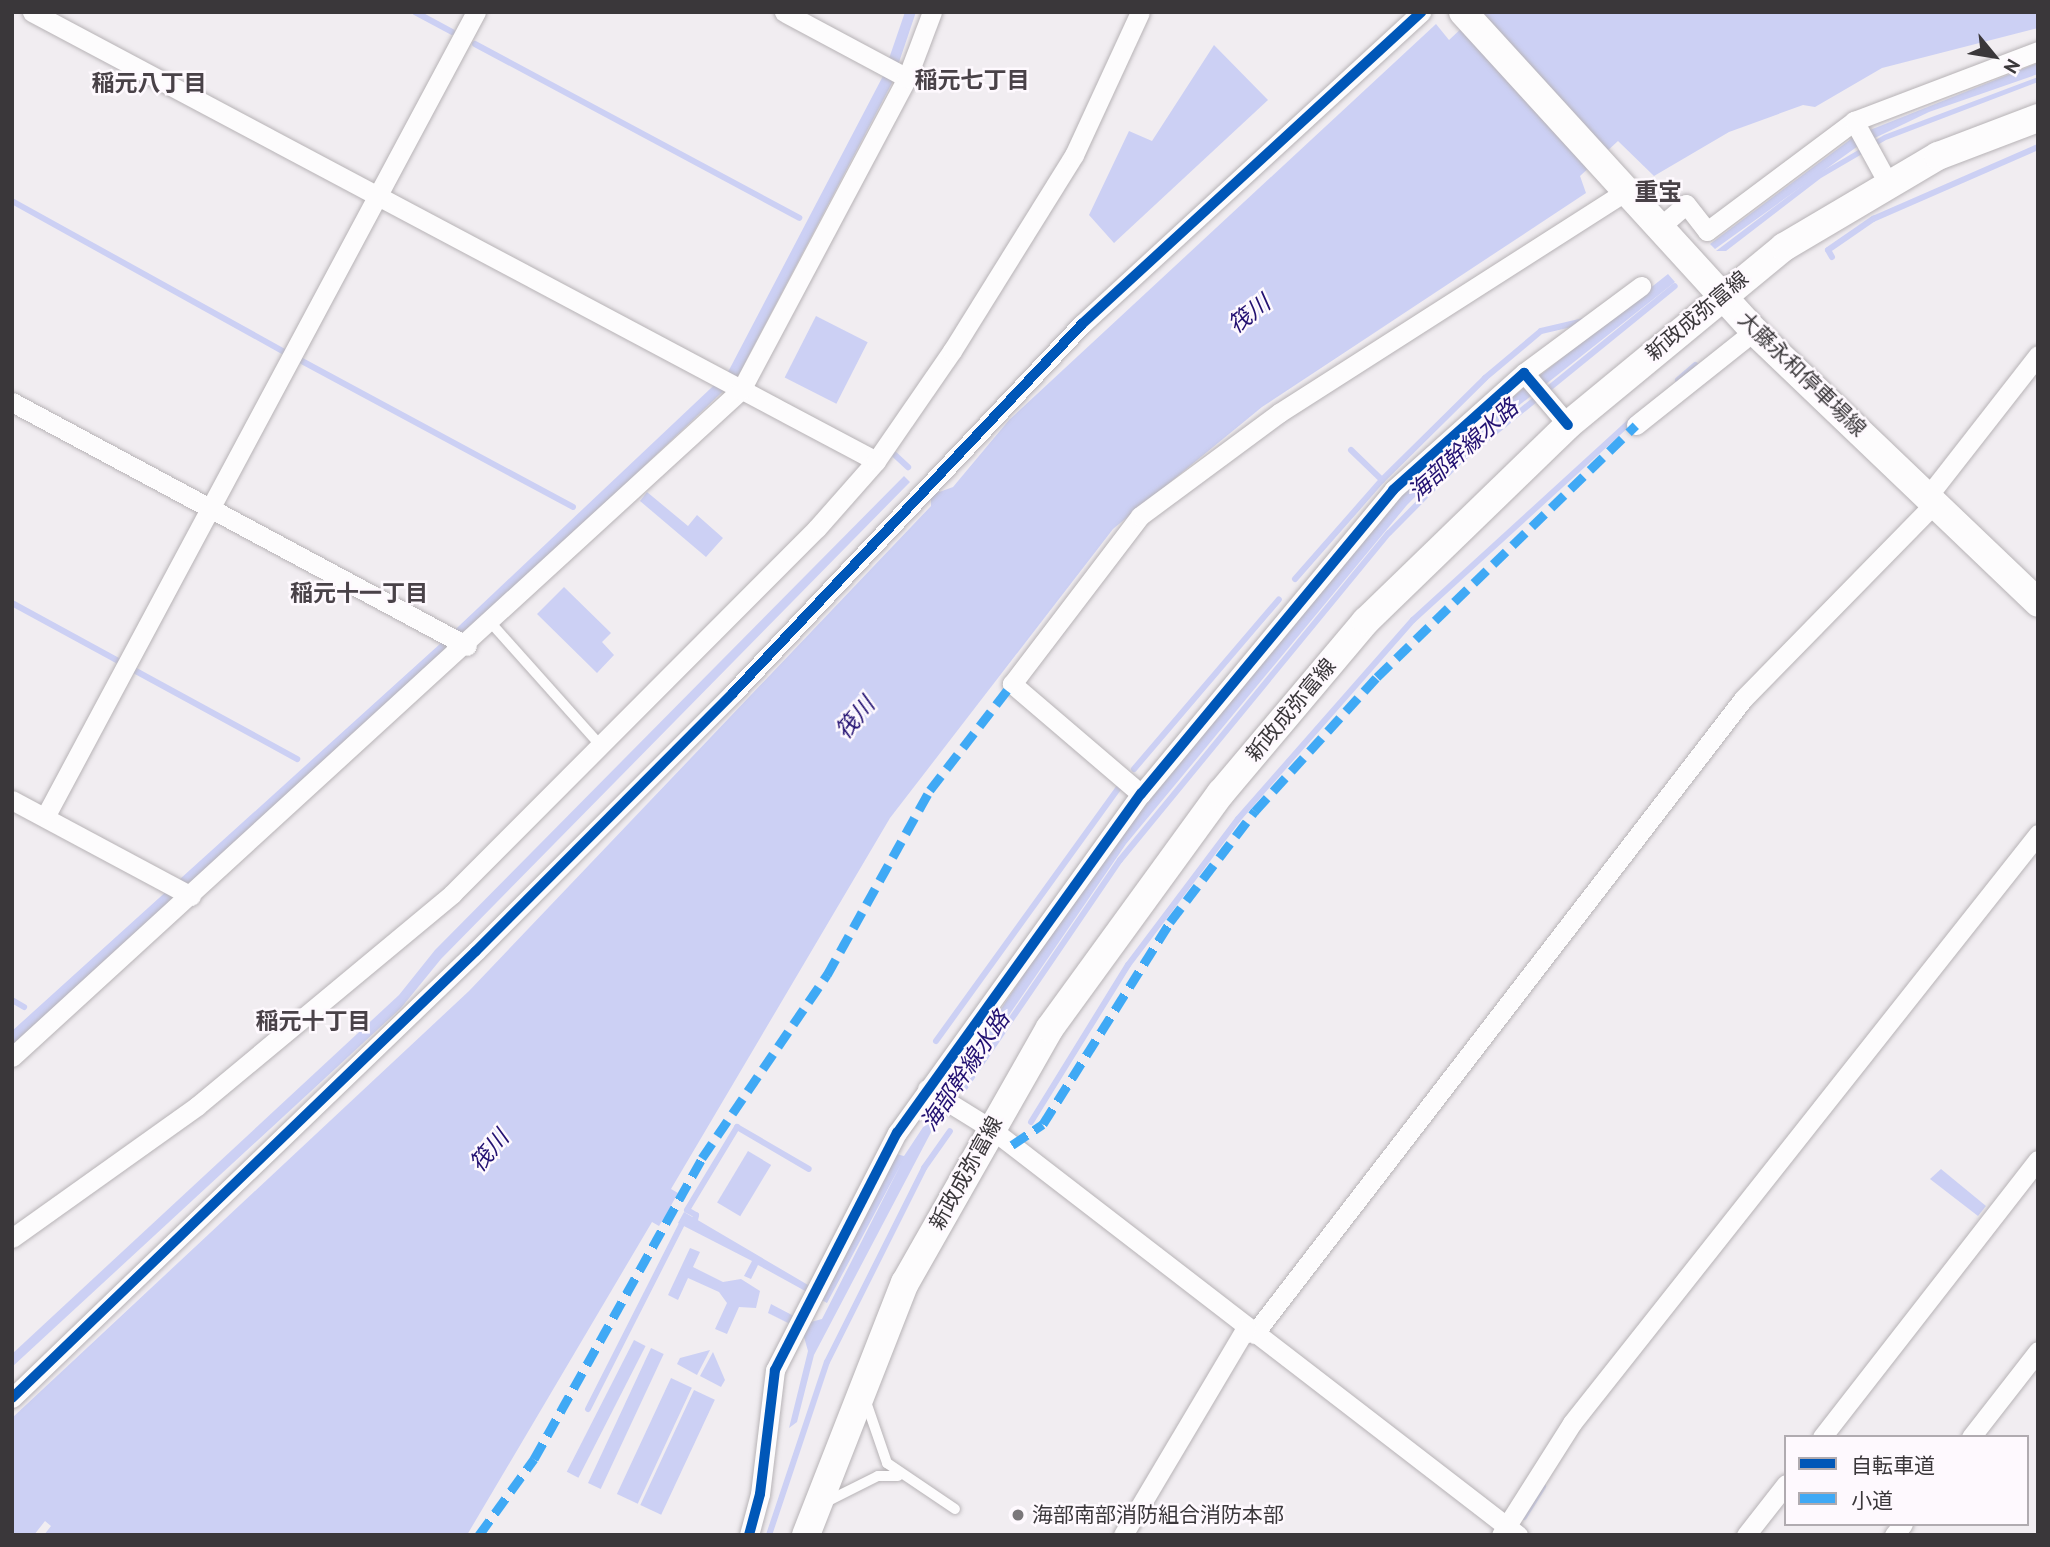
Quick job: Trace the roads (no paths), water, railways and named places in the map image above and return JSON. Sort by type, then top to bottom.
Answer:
[{"type":"main road","name":"大藤永和停車場線","points":[[1463,12],[1723,293],[1754,331],[2038,602]]},
{"type":"main road","name":"新政成弥富線","points":[[806,1535],[861,1385],[905,1283],[990,1128],[1050,1028],[1221,793],[1366,621],[1568,425],[1723,293],[1883,174],[2038,118]]},
{"type":"street","points":[[32,12],[876,461]]},
{"type":"street","points":[[45,817],[476,12]]},
{"type":"street","points":[[784,12],[897,73]]},
{"type":"street","points":[[12,1056],[183,891],[491,624],[731,385],[932,12]]},
{"type":"street","points":[[12,1238],[197,1106],[452,894],[758,591],[876,461],[1074,155],[1140,12]]},
{"type":"street","points":[[12,1398],[495,932],[1082,324],[1421,12]]},
{"type":"street","points":[[1661,226],[1686,204],[1707,231],[1856,125],[2038,51]]},
{"type":"street","points":[[1856,125],[1883,174]]},
{"type":"street","points":[[1141,794],[1012,684],[1140,516],[1279,413],[1628,190]]},
{"type":"street","points":[[749,1535],[760,1494],[775,1370],[897,1133],[937,1095],[1141,794],[1393,490],[1527,376],[1641,286]]},
{"type":"street","points":[[1636,425],[1754,331]]},
{"type":"street","points":[[1123,1535],[1250,1331],[1743,699],[1931,500],[2038,355]]},
{"type":"street","points":[[1527,376],[1568,425]]},
{"type":"street","points":[[12,402],[466,645]]},
{"type":"street","points":[[12,800],[183,891]]},
{"type":"street","points":[[937,1095],[990,1128],[1509,1532],[1572,1423],[2038,834]]},
{"type":"street","points":[[1824,1435],[2038,1160]]},
{"type":"street","points":[[1973,1435],[2038,1351]]},
{"type":"street","points":[[1746,1535],[1784,1487]]},
{"type":"lane","points":[[491,624],[600,745]]},
{"type":"lane","points":[[861,1385],[887,1463],[898,1476],[955,1509]]},
{"type":"lane","points":[[815,1507],[878,1476],[898,1476]]},
{"type":"water","points":[[905,12],[916,12],[892,83],[737,378],[467,634],[12,1045],[12,1031],[441,643],[728,372],[883,76]]},
{"type":"water","name":"筏川","points":[[1479,12],[2038,12],[2038,28],[1882,68],[1815,107],[1803,105],[1729,132],[1654,176],[1618,141],[1580,176],[1586,193],[1262,407],[1113,529],[890,818],[671,1189],[678,1193],[664,1218],[659,1226],[652,1222],[467,1535],[44,1535],[51,1526],[45,1521],[34,1535],[12,1535],[12,1418],[469,991],[931,506],[931,495],[953,487],[1009,420],[1436,24],[1449,40]]},
{"type":"water","points":[[1214,45],[1268,100],[1114,243],[1089,215],[1129,131],[1152,141]]},
{"type":"water","points":[[2038,63],[2038,74],[1929,112],[1858,146],[1715,249],[1710,244],[1855,136]]},
{"type":"water","points":[[2038,77],[2038,82],[1886,140],[1821,178],[1726,251],[1716,251],[1819,173],[1884,135]]},
{"type":"water","name":"海部幹線水路","points":[[1668,274],[1675,282],[1460,452],[1407,505],[1126,844],[938,1119],[814,1355],[797,1422],[789,1428],[808,1351],[802,1330],[768,1313],[771,1304],[807,1323],[822,1319],[901,1164],[827,1303],[758,1265],[751,1279],[744,1276],[752,1261],[678,1223],[684,1212],[825,1295],[896,1154],[904,1156],[1100,859],[1399,498],[1456,442]]},
{"type":"water","points":[[816,316],[868,342],[836,404],[785,377]]},
{"type":"water","points":[[904,476],[910,482],[441,959],[401,1008],[12,1367],[12,1354],[399,995],[435,950]]},
{"type":"water","points":[[647,492],[688,526],[697,515],[723,538],[706,557],[640,501]]},
{"type":"water","points":[[564,587],[611,633],[602,642],[614,655],[597,673],[537,614]]},
{"type":"water","points":[[748,1151],[771,1165],[740,1216],[717,1202]]},
{"type":"water","points":[[1941,1169],[1986,1206],[1978,1216],[1930,1179]]},
{"type":"water","points":[[690,1248],[700,1252],[693,1267],[723,1282],[741,1279],[760,1291],[756,1308],[739,1307],[727,1334],[715,1329],[727,1303],[719,1292],[688,1278],[678,1300],[668,1295]]},
{"type":"water","points":[[634,1340],[646,1346],[578,1478],[567,1472]]},
{"type":"water","points":[[651,1348],[664,1354],[601,1489],[588,1483]]},
{"type":"water","points":[[710,1350],[697,1375],[677,1364],[680,1358]]},
{"type":"water","points":[[713,1352],[725,1380],[721,1387],[700,1376]]},
{"type":"water","points":[[671,1378],[692,1388],[638,1504],[617,1494]]},
{"type":"water","points":[[694,1390],[715,1400],[661,1515],[640,1505]]},
{"type":"waterway","points":[[415,12],[452,32]]},
{"type":"waterway","points":[[475,44],[799,218]]},
{"type":"waterway","points":[[1832,257],[1828,250],[1873,219],[2038,147]]},
{"type":"waterway","points":[[12,201],[283,351]]},
{"type":"waterway","name":"海部幹線水路","points":[[963,1090],[1120,860],[1389,533],[1462,459],[1675,286]]},
{"type":"waterway","points":[[1295,579],[1382,480],[1485,378],[1541,331],[1584,321]]},
{"type":"waterway","points":[[300,360],[573,507]]},
{"type":"waterway","points":[[1678,380],[1695,365]]},
{"type":"waterway","points":[[1031,1122],[1128,965],[1238,819],[1413,620],[1633,419]]},
{"type":"waterway","points":[[1351,450],[1382,480]]},
{"type":"waterway","points":[[895,455],[908,467]]},
{"type":"waterway","points":[[1134,769],[1279,599]]},
{"type":"waterway","points":[[12,603],[120,662]]},
{"type":"waterway","points":[[134,670],[297,759]]},
{"type":"waterway","points":[[936,1041],[1119,787]]},
{"type":"waterway","points":[[12,1000],[24,1007]]},
{"type":"waterway","points":[[694,1224],[696,1215],[687,1210],[737,1127],[809,1169]]},
{"type":"waterway","name":"海部幹線水路","points":[[769,1535],[827,1362],[924,1168],[950,1131]]},
{"type":"waterway","points":[[588,1409],[684,1220]]},
{"type":"waterway","points":[[1524,1517],[1543,1486]]},
{"type":"place","name":"海部南部消防組合消防本部","points":[[1018,1515]]},
{"type":"district","name":"稲元七丁目","points":[[972,80]]},
{"type":"district","name":"稲元八丁目","points":[[149,83]]},
{"type":"district","name":"重宝","points":[[1658,192]]},
{"type":"district","name":"稲元十一丁目","points":[[359,593]]},
{"type":"district","name":"稲元十丁目","points":[[313,1021]]}]
